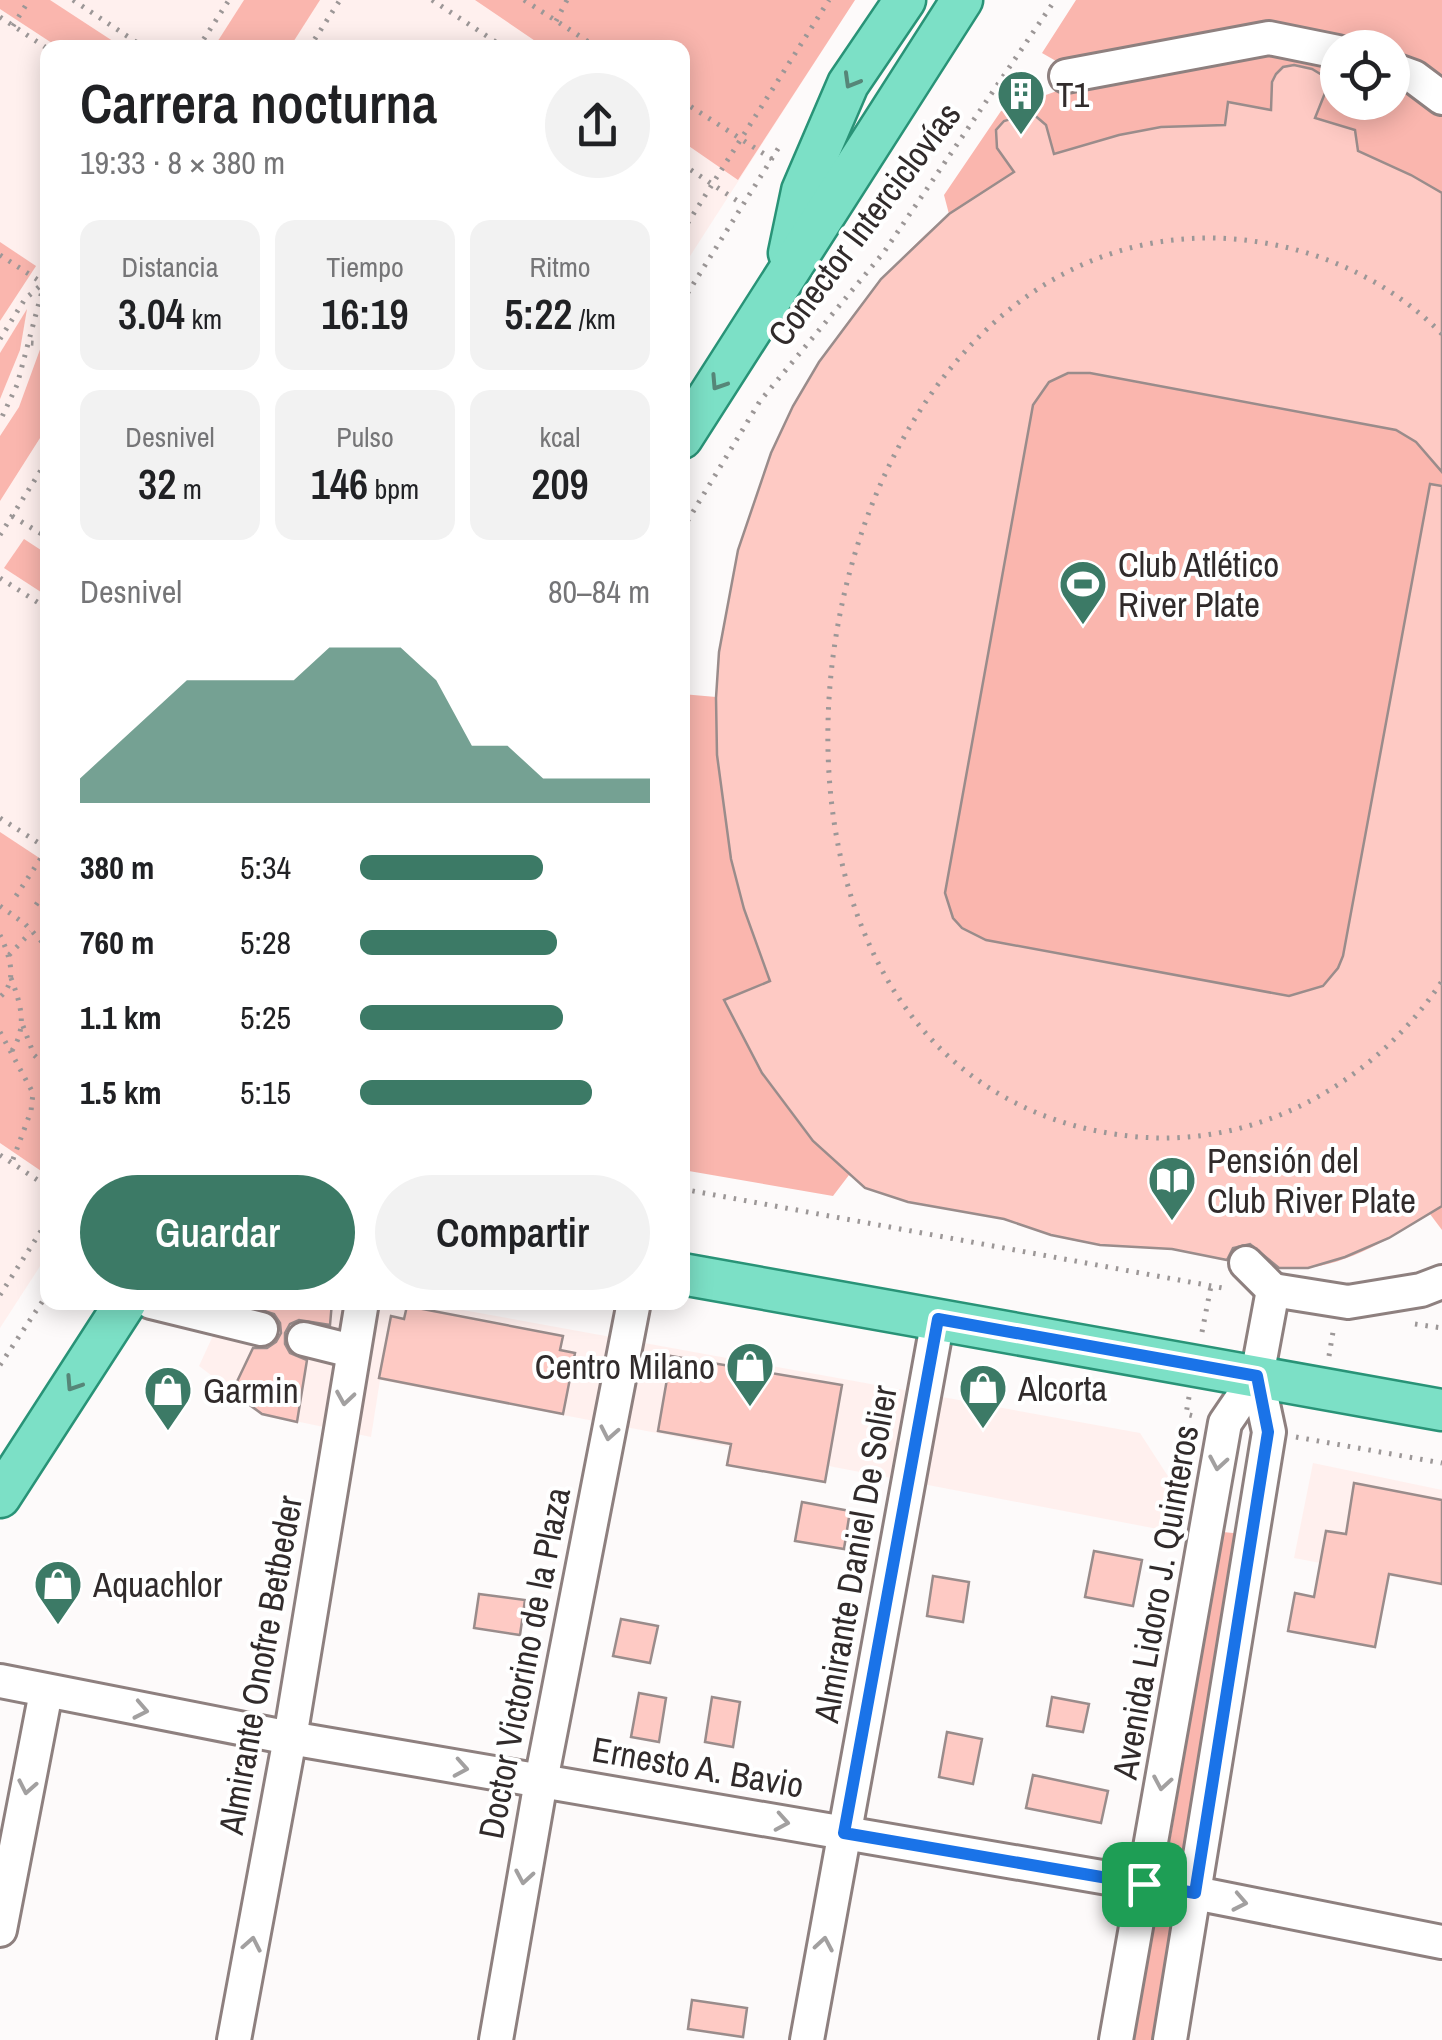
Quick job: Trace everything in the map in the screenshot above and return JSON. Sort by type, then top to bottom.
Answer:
[{"type":"main road","points":[[785,276],[802,191],[848,84],[905,0]]},
{"type":"main road","points":[[690,425],[962,0]]},
{"type":"main road","points":[[690,1275],[1442,1410]]},
{"type":"main road","points":[[0,1497],[121,1310]]},
{"type":"street","points":[[1066,76],[1270,38],[1320,48]]},
{"type":"street","points":[[1410,76],[1442,98]]},
{"type":"street","points":[[1246,1263],[1272,1294],[1348,1302],[1421,1290],[1442,1282]]},
{"type":"street","points":[[1170,2040],[1268,1432],[1257,1376],[1272,1294]]},
{"type":"street","points":[[184,1310],[261,1329]]},
{"type":"street","name":"Almirante Onofre Betbeder","points":[[234,2040],[290,1738],[360,1310]]},
{"type":"street","name":"Doctor Victorino de la Plaza","points":[[496,2040],[541,1781],[632,1310]]},
{"type":"street","name":"Almirante Daniel De Solier","points":[[808,2040],[938,1319]]},
{"type":"street","points":[[304,1339],[352,1351]]},
{"type":"street","name":"Avenida Lidoro J. Quinteros","points":[[1116,2040],[1225,1423],[1257,1376]]},
{"type":"street","name":"Ernesto A. Bavio","points":[[0,1681],[290,1738],[1195,1893],[1442,1942]]},
{"type":"street","points":[[0,1930],[46,1692]]},
{"type":"path","points":[[13,26],[29,0]]},
{"type":"path","points":[[73,0],[132,40]]},
{"type":"path","points":[[203,40],[229,0]]},
{"type":"path","points":[[314,40],[340,0]]},
{"type":"path","points":[[432,0],[493,40]]},
{"type":"path","points":[[524,0],[586,40]]},
{"type":"path","points":[[556,21],[567,0]]},
{"type":"path","points":[[690,220],[829,0]]},
{"type":"path","name":"Conector Interciclovías","points":[[690,517],[760,401],[884,252],[1055,0]]},
{"type":"path","points":[[0,17],[40,44]]},
{"type":"path","points":[[690,106],[772,159]]},
{"type":"path","points":[[690,289],[782,143]]},
{"type":"path","points":[[690,169],[742,204]]},
{"type":"path","points":[[1143,246],[1198,238],[1234,238],[1306,252],[1373,280],[1404,300],[1442,334]]},
{"type":"path","points":[[1125,250],[1057,278],[997,320],[971,346],[910,430],[865,522],[837,622],[827,712],[832,802],[839,846],[864,934],[878,966],[920,1026],[973,1076],[1036,1112],[1106,1132],[1142,1137],[1178,1137],[1250,1126],[1318,1098],[1377,1057],[1442,981]]},
{"type":"path","points":[[0,254],[40,277]]},
{"type":"path","points":[[0,339],[25,298],[40,286]]},
{"type":"path","points":[[0,421],[16,385],[40,304]]},
{"type":"path","points":[[30,342],[40,343]]},
{"type":"path","points":[[0,535],[40,472]]},
{"type":"path","points":[[12,516],[40,533]]},
{"type":"path","points":[[0,578],[40,605]]},
{"type":"path","points":[[0,828],[2,819],[40,844]]},
{"type":"path","points":[[16,896],[40,860]]},
{"type":"path","points":[[36,906],[40,900]]},
{"type":"path","points":[[0,906],[40,940]]},
{"type":"path","points":[[9,956],[32,931]]},
{"type":"path","points":[[0,935],[20,1001],[20,1038],[11,1052]]},
{"type":"path","points":[[0,997],[7,992],[11,978]]},
{"type":"path","points":[[22,1023],[34,1055],[40,1061]]},
{"type":"path","points":[[0,1032],[33,1094],[31,1112],[12,1162]]},
{"type":"path","points":[[0,1155],[40,1181]]},
{"type":"path","points":[[690,1189],[1272,1294]]},
{"type":"path","points":[[0,1295],[40,1232]]},
{"type":"path","points":[[0,1364],[40,1305]]},
{"type":"path","points":[[1407,1322],[1442,1328]]},
{"type":"path","points":[[1288,1435],[1442,1463]]},
{"type":"shaded area","points":[[0,0],[855,0],[690,256],[690,40],[40,40],[40,1266],[0,1328]]},
{"type":"shaded area","points":[[0,0],[50,0],[111,40],[47,40],[0,9]]},
{"type":"shaded area","points":[[244,0],[320,0],[294,40],[218,40]]},
{"type":"shaded area","points":[[475,0],[855,0],[738,180],[690,147],[690,40],[534,40]]},
{"type":"shaded area","name":"Club Atlético River Plate","points":[[1076,0],[1442,0],[1442,1230],[1430,1214],[1370,1248],[1321,1266],[1271,1267],[1175,1250],[1076,1241],[1011,1221],[903,1200],[849,1175],[833,1196],[690,1171],[690,695],[716,697],[737,560],[757,494],[783,431],[815,371],[853,315],[898,262],[949,214],[944,195],[1001,111],[1068,87],[1063,65],[1042,53]]},
{"type":"shaded area","points":[[0,242],[36,266],[0,321]]},
{"type":"shaded area","points":[[27,309],[20,350],[0,399],[0,353]]},
{"type":"shaded area","points":[[40,349],[40,438],[0,501],[0,436],[19,407]]},
{"type":"shaded area","points":[[24,539],[40,549],[40,591],[4,568]]},
{"type":"shaded area","points":[[0,832],[40,858],[40,1170],[0,1143]]},
{"type":"shaded area","points":[[225,1310],[463,1310],[1140,1433],[1173,1484],[1163,1530],[380,1380],[371,1437],[262,1414],[199,1366]]},
{"type":"shaded area","points":[[1313,1463],[1442,1490],[1442,1586],[1294,1558]]},
{"type":"shaded area","points":[[1223,1532],[1243,1534],[1186,1877],[1165,1871]]},
{"type":"shaded area","points":[[1157,1909],[1179,1912],[1157,2040],[1134,2040]]},
{"type":"building","name":"Club Atlético River Plate","points":[[1294,65],[1320,74],[1320,106],[1315,118],[1355,130],[1358,151],[1442,193],[1442,472],[1416,442],[1396,430],[1090,373],[1068,373],[1049,382],[1033,405],[945,893],[953,918],[962,928],[986,940],[1289,996],[1323,986],[1343,956],[1430,484],[1442,486],[1442,1206],[1389,1238],[1308,1268],[1279,1268],[1250,1244],[1233,1248],[1227,1260],[1172,1249],[1100,1245],[1051,1235],[1004,1219],[908,1202],[865,1188],[813,1141],[762,1073],[724,1000],[770,981],[731,859],[717,755],[719,652],[738,550],[771,453],[819,362],[881,279],[949,214],[1014,172],[997,148],[996,130],[1004,121],[1032,113],[1046,125],[1054,154],[1161,127],[1225,125],[1228,102],[1271,110],[1272,82],[1283,67]]},
{"type":"building","points":[[262,1310],[331,1310],[330,1325],[299,1320],[290,1324],[285,1333],[290,1353],[307,1360],[297,1422],[262,1414],[232,1392],[253,1348],[267,1348],[281,1333],[274,1314]]},
{"type":"building","points":[[406,1310],[428,1310],[563,1336],[560,1350],[575,1353],[563,1414],[379,1378],[391,1316],[404,1319]]},
{"type":"building","name":"Centro Milano","points":[[671,1356],[842,1385],[825,1482],[727,1465],[731,1444],[658,1431]]},
{"type":"building","points":[[1354,1483],[1442,1500],[1442,1584],[1389,1574],[1375,1647],[1288,1631],[1295,1593],[1314,1597],[1326,1531],[1346,1534]]},
{"type":"building","points":[[802,1502],[850,1511],[844,1549],[795,1541]]},
{"type":"building","points":[[1094,1551],[1142,1560],[1133,1606],[1085,1597]]},
{"type":"building","points":[[933,1576],[969,1582],[963,1622],[927,1616]]},
{"type":"building","points":[[479,1594],[525,1600],[520,1635],[474,1628]]},
{"type":"building","points":[[621,1619],[658,1626],[650,1663],[613,1656]]},
{"type":"building","points":[[639,1693],[666,1698],[659,1742],[631,1737]]},
{"type":"building","points":[[712,1697],[740,1702],[733,1747],[705,1742]]},
{"type":"building","points":[[1052,1697],[1089,1704],[1083,1732],[1047,1726]]},
{"type":"building","points":[[947,1732],[982,1739],[973,1784],[939,1777]]},
{"type":"building","points":[[1033,1775],[1108,1791],[1101,1823],[1026,1808]]},
{"type":"building","points":[[692,2000],[747,2008],[743,2037],[688,2029]]},
{"type":"place","name":"T1","points":[[1021,136]]},
{"type":"place","name":"Club Atlético River Plate","points":[[1083,626]]},
{"type":"place","name":"Pensión del Club River Plate","points":[[1172,1222]]},
{"type":"place","name":"Centro Milano","points":[[750,1408]]},
{"type":"place","name":"Alcorta","points":[[983,1430]]},
{"type":"place","name":"Garmin","points":[[168,1432]]},
{"type":"place","name":"Aquachlor","points":[[58,1626]]},
{"type":"route","points":[[938,1319],[1257,1376],[1268,1432],[1195,1893],[1144,1884],[844,1833],[938,1319]]}]
